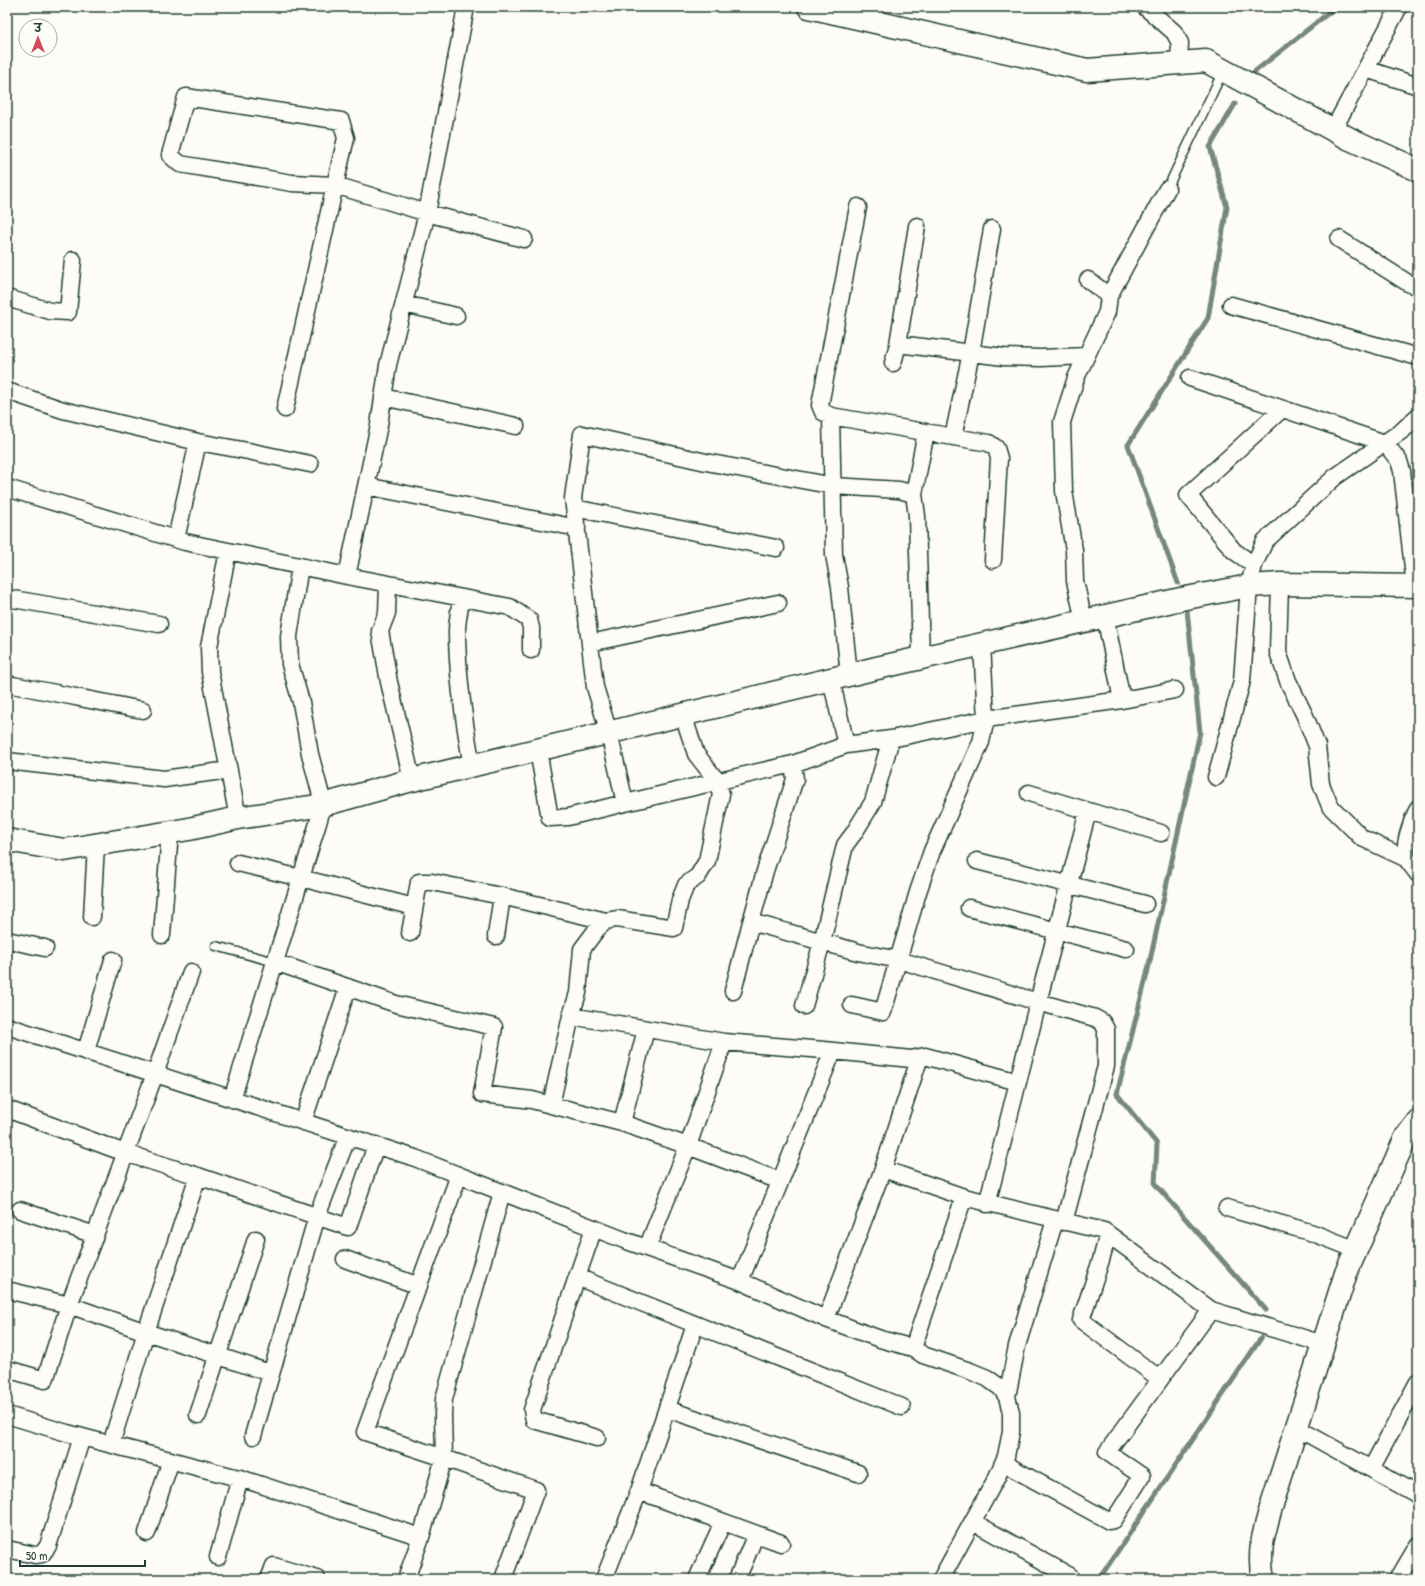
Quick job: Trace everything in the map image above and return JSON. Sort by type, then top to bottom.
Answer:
[{"type":"street","points":[[347,576],[366,486],[388,365],[427,213],[466,7]]},
{"type":"street","points":[[809,7],[1087,70],[1206,61],[1333,130],[1418,170]]},
{"type":"street","points":[[1144,7],[1164,14],[1180,43],[1179,63]]},
{"type":"street","points":[[1333,130],[1399,7]]},
{"type":"street","points":[[1366,69],[1418,86]]},
{"type":"street","points":[[285,409],[334,185],[346,138],[340,121],[186,97],[170,155],[180,164],[292,183],[334,185],[427,213],[524,239]]},
{"type":"street","points":[[1122,700],[1095,619],[1074,581],[1074,550],[1064,491],[1062,422],[1076,378],[1107,312],[1109,296],[1167,189]]},
{"type":"street","points":[[858,207],[820,405],[823,412],[831,416],[989,443],[996,448],[999,458],[993,560]]},
{"type":"street","points":[[893,363],[898,344],[917,226]]},
{"type":"street","points":[[953,437],[971,353],[992,229]]},
{"type":"street","points":[[1338,239],[1408,283],[1418,287]]},
{"type":"street","points":[[7,298],[50,311],[68,312],[73,260]]},
{"type":"street","points":[[1088,280],[1109,296]]},
{"type":"street","points":[[404,304],[456,316]]},
{"type":"street","points":[[1231,305],[1418,357]]},
{"type":"street","points":[[898,344],[1004,357],[1041,358],[1086,356]]},
{"type":"street","points":[[7,840],[64,850],[170,832],[238,818],[323,805],[412,780],[840,677],[1181,598],[1249,586],[1280,584],[1417,586],[1402,471],[1398,461],[1385,443],[1190,378]]},
{"type":"street","points":[[7,391],[63,410],[198,442],[310,464]]},
{"type":"street","points":[[383,397],[516,426]]},
{"type":"street","points":[[1254,565],[1234,551],[1188,495],[1282,409]]},
{"type":"street","points":[[831,416],[834,486],[834,555],[840,587],[840,677],[846,745]]},
{"type":"street","points":[[1216,777],[1242,681],[1249,586],[1254,565],[1264,541],[1334,477],[1403,430],[1418,416]]},
{"type":"street","points":[[921,658],[917,516],[914,494],[926,432]]},
{"type":"street","points":[[625,803],[595,687],[574,508],[573,498],[582,434],[706,462],[834,486],[899,490],[914,494]]},
{"type":"street","points":[[176,539],[198,442]]},
{"type":"street","points":[[366,486],[577,528]]},
{"type":"street","points":[[7,488],[176,539],[347,576],[510,607],[529,620],[531,628],[531,650]]},
{"type":"street","points":[[574,508],[776,548]]},
{"type":"street","points":[[228,551],[208,647],[210,672],[238,818]]},
{"type":"street","points":[[232,1099],[323,805],[310,754],[301,702],[290,664],[289,636],[300,566]]},
{"type":"street","points":[[388,584],[387,613],[380,631],[389,682],[412,780]]},
{"type":"street","points":[[1280,584],[1278,652],[1288,681],[1305,716],[1317,746],[1321,784],[1330,806],[1362,838],[1407,860],[1418,874]]},
{"type":"street","points":[[7,598],[159,624]]},
{"type":"street","points":[[461,598],[457,630],[458,661],[465,725],[472,766]]},
{"type":"street","points":[[590,643],[778,603]]},
{"type":"street","points":[[852,1005],[883,1012],[918,892],[930,858],[981,742],[986,719],[982,644]]},
{"type":"street","points":[[7,684],[55,692],[88,701],[143,710]]},
{"type":"street","points":[[538,750],[550,818],[568,817],[717,780],[793,764],[846,745],[891,739],[986,719],[1122,700],[1175,690]]},
{"type":"street","points":[[410,933],[419,882],[432,882],[502,896],[606,920],[617,919],[674,928],[680,900],[686,886],[698,876],[707,861],[721,794],[717,780],[696,754],[683,715]]},
{"type":"street","points":[[804,1006],[822,942],[845,845],[854,833],[872,802],[891,739]]},
{"type":"street","points":[[7,761],[164,779],[229,770]]},
{"type":"street","points":[[732,991],[765,871],[795,779],[793,764]]},
{"type":"street","points":[[1029,793],[1161,833]]},
{"type":"street","points":[[1407,860],[1406,841],[1418,808]]},
{"type":"street","points":[[987,1204],[1088,811]]},
{"type":"street","points":[[162,935],[170,832]]},
{"type":"street","points":[[92,917],[96,845]]},
{"type":"street","points":[[977,861],[1069,886],[1145,904]]},
{"type":"street","points":[[238,863],[414,907]]},
{"type":"street","points":[[496,936],[502,896]]},
{"type":"street","points":[[969,908],[1126,949]]},
{"type":"street","points":[[551,1105],[571,1016],[578,993],[582,949],[606,920]]},
{"type":"street","points":[[751,922],[858,952],[899,960],[1095,1018],[1102,1022],[1106,1029],[1106,1066],[1059,1221],[1017,1346],[1007,1397]]},
{"type":"street","points":[[7,940],[45,948]]},
{"type":"street","points":[[86,1051],[113,960]]},
{"type":"street","points":[[275,962],[396,1004],[494,1027],[482,1094],[532,1100],[622,1123],[780,1181]]},
{"type":"street","points":[[7,1369],[45,1380],[69,1305],[155,1074],[191,972]]},
{"type":"street","points":[[303,1122],[348,987]]},
{"type":"street","points":[[571,1016],[724,1042],[911,1059],[925,1056],[1018,1082]]},
{"type":"street","points":[[7,1026],[416,1158],[594,1228],[740,1281],[826,1319],[880,1339],[913,1348],[923,1355],[987,1378],[1001,1388],[1007,1397],[1010,1412],[1010,1432],[1003,1463],[973,1522],[941,1579]]},
{"type":"street","points":[[622,1123],[646,1029]]},
{"type":"street","points":[[647,1248],[688,1146],[724,1042]]},
{"type":"street","points":[[740,1281],[833,1051]]},
{"type":"street","points":[[826,1319],[883,1169],[920,1057]]},
{"type":"street","points":[[7,1109],[125,1153],[348,1226],[376,1145]]},
{"type":"street","points":[[1263,1579],[1260,1566],[1260,1549],[1272,1501],[1346,1274],[1414,1134]]},
{"type":"street","points":[[253,1436],[270,1373],[317,1216],[348,1136]]},
{"type":"street","points":[[883,1169],[987,1204],[1104,1231],[1212,1310],[1323,1344]]},
{"type":"street","points":[[459,1175],[365,1432],[536,1490],[503,1579]]},
{"type":"street","points":[[111,1444],[146,1332],[198,1176]]},
{"type":"street","points":[[406,1579],[421,1538],[444,1458],[444,1399],[502,1192]]},
{"type":"street","points":[[913,1348],[964,1197]]},
{"type":"street","points":[[1227,1208],[1313,1233],[1357,1250]]},
{"type":"street","points":[[20,1210],[95,1234]]},
{"type":"street","points":[[594,1228],[532,1410],[534,1420],[597,1438]]},
{"type":"street","points":[[1108,1234],[1081,1320],[1160,1379]]},
{"type":"street","points":[[198,1415],[256,1239]]},
{"type":"street","points":[[345,1259],[419,1286]]},
{"type":"street","points":[[577,1277],[902,1407]]},
{"type":"street","points":[[7,1290],[69,1305],[270,1373]]},
{"type":"street","points":[[1003,1463],[1109,1521],[1114,1520],[1142,1476],[1107,1452],[1212,1310]]},
{"type":"street","points":[[604,1579],[639,1490],[695,1325]]},
{"type":"street","points":[[1371,1469],[1418,1382]]},
{"type":"street","points":[[667,1408],[858,1473]]},
{"type":"street","points":[[7,1415],[82,1437],[240,1478],[421,1538]]},
{"type":"street","points":[[1297,1428],[1418,1495]]},
{"type":"street","points":[[7,1549],[35,1555],[42,1554],[48,1546],[82,1437]]},
{"type":"street","points":[[147,1532],[171,1460]]},
{"type":"street","points":[[218,1557],[240,1478]]},
{"type":"street","points":[[639,1490],[781,1543]]},
{"type":"street","points":[[697,1579],[723,1522]]},
{"type":"street","points":[[973,1522],[1070,1576]]},
{"type":"street","points":[[738,1579],[756,1534]]},
{"type":"street","points":[[1398,1579],[1418,1545]]},
{"type":"street","points":[[269,1579],[274,1566],[317,1579]]},
{"type":"lane","points":[[1167,189],[1223,70]]},
{"type":"lane","points":[[216,946],[275,962]]},
{"type":"waterway","points":[[1253,73],[1336,7]]},
{"type":"waterway","points":[[1178,583],[1128,445],[1208,318],[1227,207],[1210,147],[1235,104]]},
{"type":"waterway","points":[[1187,610],[1200,732],[1147,974],[1117,1094],[1157,1144],[1155,1184],[1266,1310]]},
{"type":"waterway","points":[[1099,1579],[1261,1338]]}]
